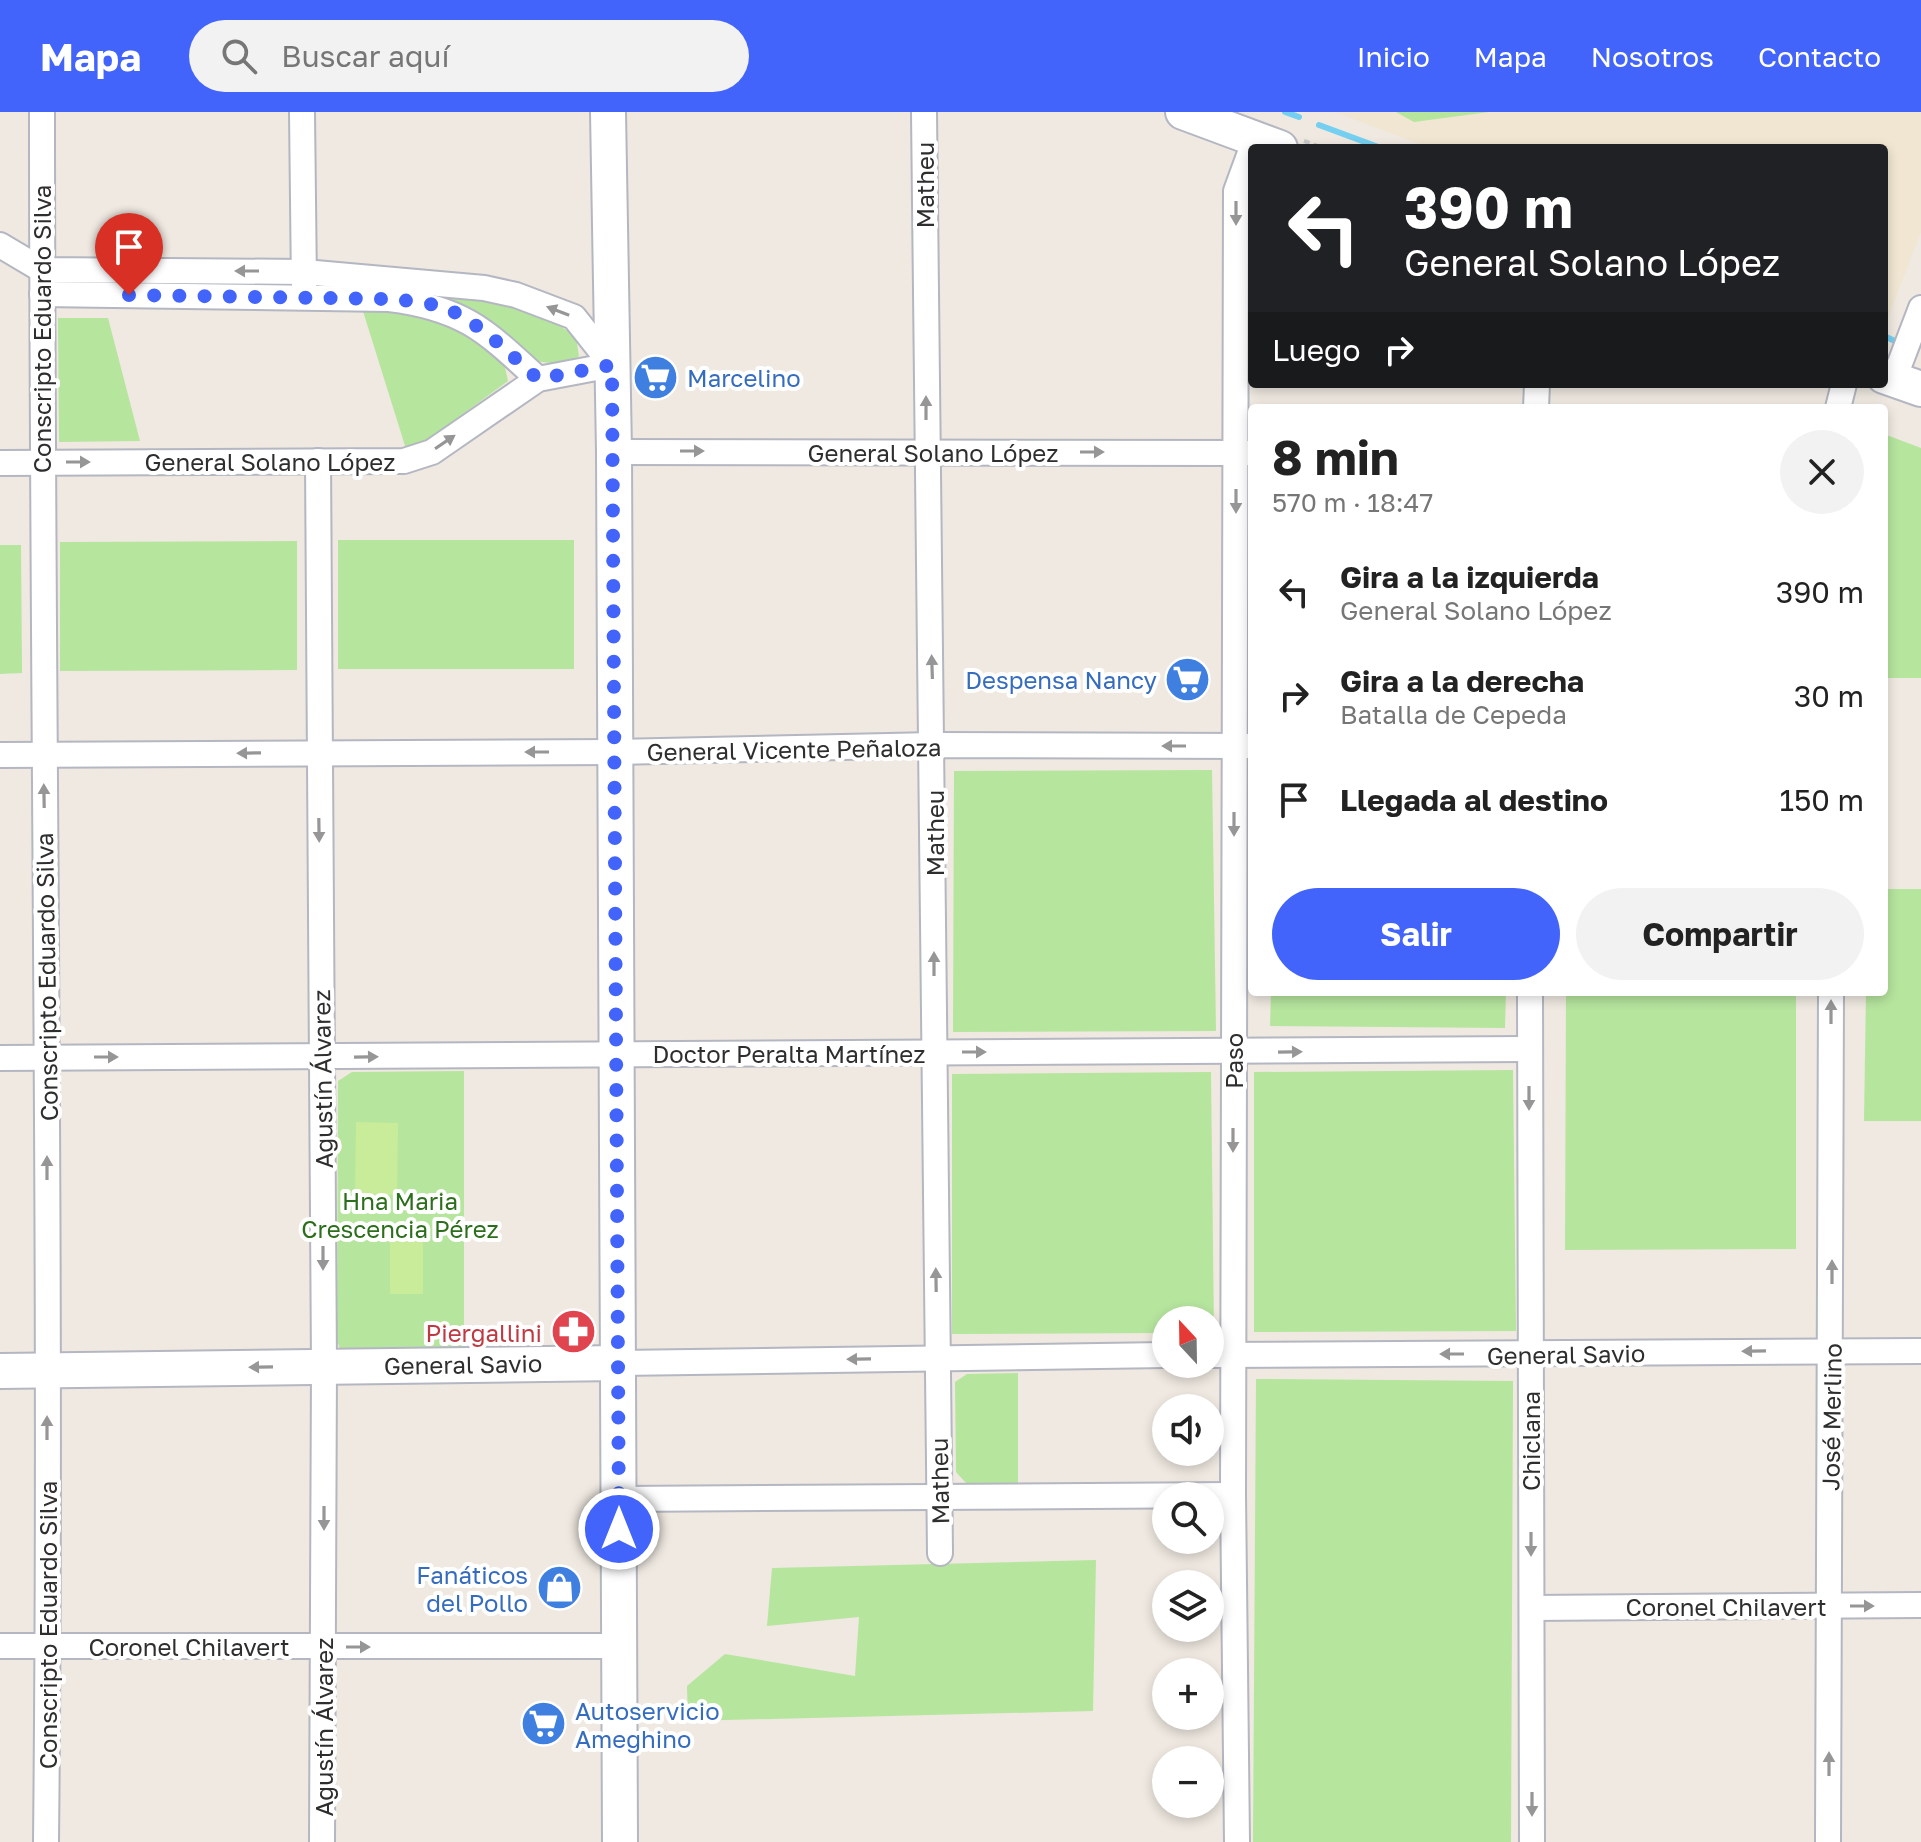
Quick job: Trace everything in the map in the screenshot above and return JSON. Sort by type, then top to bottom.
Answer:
[{"type":"main road","points":[[608,112],[614,452],[620,1842]]},
{"type":"main road","points":[[1183,112],[1268,143]]},
{"type":"main road","name":"General Savio","points":[[0,1371],[619,1363]]},
{"type":"street","name":"Conscripto Eduardo Silva","points":[[42,112],[41,462],[47,1057],[46,1842]]},
{"type":"street","points":[[302,112],[304,297]]},
{"type":"street","name":"Matheu","points":[[924,112],[926,451],[934,745],[940,1553]]},
{"type":"street","name":"Paso","points":[[1224,1306],[1243,746],[1244,453],[1236,191],[1248,173]]},
{"type":"street","points":[[0,245],[42,282],[389,299],[449,310],[501,345],[538,379]]},
{"type":"street","points":[[42,282],[304,272],[415,279],[516,295],[574,317],[612,365]]},
{"type":"street","points":[[1900,381],[1921,308]]},
{"type":"street","name":"General Solano López","points":[[0,463],[404,461],[432,452],[538,379],[612,365]]},
{"type":"street","name":"General Solano López","points":[[614,452],[1244,453]]},
{"type":"street","name":"Agustín Álvarez","points":[[318,461],[324,1366],[322,1842]]},
{"type":"street","name":"General Vicente Peñaloza","points":[[0,755],[615,752],[934,745],[1243,746]]},
{"type":"street","name":"Chiclana","points":[[1530,996],[1532,1842]]},
{"type":"street","name":"José Merlino","points":[[1828,1842],[1831,996]]},
{"type":"street","name":"Doctor Peralta Martínez","points":[[0,1058],[1529,1049]]},
{"type":"street","name":"General Savio","points":[[1224,1355],[1921,1351]]},
{"type":"street","name":"General Savio","points":[[619,1363],[1152,1355]]},
{"type":"street","name":"Paso","points":[[1224,1378],[1233,1495],[1237,1842]]},
{"type":"street","points":[[619,1499],[1233,1495]]},
{"type":"street","name":"Coronel Chilavert","points":[[1532,1608],[1921,1605]]},
{"type":"street","name":"Coronel Chilavert","points":[[0,1646],[619,1646]]},
{"type":"shaded area","points":[[1335,112],[1921,112],[1921,232],[1888,317],[1888,144],[1419,144]]},
{"type":"green space","points":[[1396,112],[1489,112],[1414,122]]},
{"type":"green space","points":[[332,285],[460,296],[525,311],[553,322],[576,337],[579,356],[568,365],[534,361],[490,326]]},
{"type":"green space","points":[[362,308],[422,317],[454,328],[504,363],[508,381],[430,438],[406,449]]},
{"type":"green space","points":[[58,318],[108,318],[140,441],[59,442]]},
{"type":"green space","points":[[1888,436],[1921,448],[1921,678],[1888,678]]},
{"type":"green space","points":[[338,540],[574,540],[574,669],[338,669]]},
{"type":"green space","points":[[297,541],[297,670],[60,671],[60,542]]},
{"type":"green space","points":[[0,545],[21,545],[22,673],[0,674]]},
{"type":"green space","points":[[1212,770],[1216,1031],[953,1032],[954,771]]},
{"type":"green space","points":[[1888,889],[1921,889],[1921,1121],[1864,1121],[1866,996],[1888,996]]},
{"type":"green space","points":[[1271,996],[1506,996],[1505,1028],[1270,1026]]},
{"type":"green space","points":[[1566,996],[1796,996],[1796,1249],[1565,1250]]},
{"type":"green space","points":[[1513,1070],[1516,1331],[1254,1332],[1254,1072]]},
{"type":"green space","name":"Hna Maria Crescencia Pérez","points":[[464,1071],[464,1357],[342,1354],[337,1341],[338,1081],[352,1072]]},
{"type":"green space","points":[[1211,1072],[1214,1306],[1152,1306],[1152,1333],[952,1334],[952,1074]]},
{"type":"green space","points":[[356,1122],[398,1123],[397,1195],[355,1194]]},
{"type":"green space","points":[[423,1223],[423,1294],[390,1294],[390,1224]]},
{"type":"green space","points":[[1018,1373],[1018,1483],[967,1484],[956,1472],[955,1382],[967,1374]]},
{"type":"green space","points":[[1256,1379],[1513,1381],[1511,1842],[1253,1842]]},
{"type":"green space","points":[[1096,1560],[1093,1711],[688,1721],[687,1686],[725,1654],[855,1676],[859,1617],[767,1626],[772,1568]]},
{"type":"waterway","points":[[1285,112],[1299,117]]},
{"type":"waterway","points":[[1319,125],[1370,144]]},
{"type":"waterway","points":[[1888,338],[1895,341]]},
{"type":"place","name":"Marcelino","points":[[656,377]]},
{"type":"place","name":"Despensa Nancy","points":[[1188,679]]},
{"type":"place","name":"Piergallini","points":[[573,1332]]},
{"type":"place","name":"Fanáticos del Pollo","points":[[559,1588]]},
{"type":"place","name":"Autoservicio Ameghino","points":[[544,1724]]},
{"type":"route","points":[[129,295],[389,299],[429,304],[449,310],[468,322],[501,345],[538,379],[612,365],[619,1529]]}]
